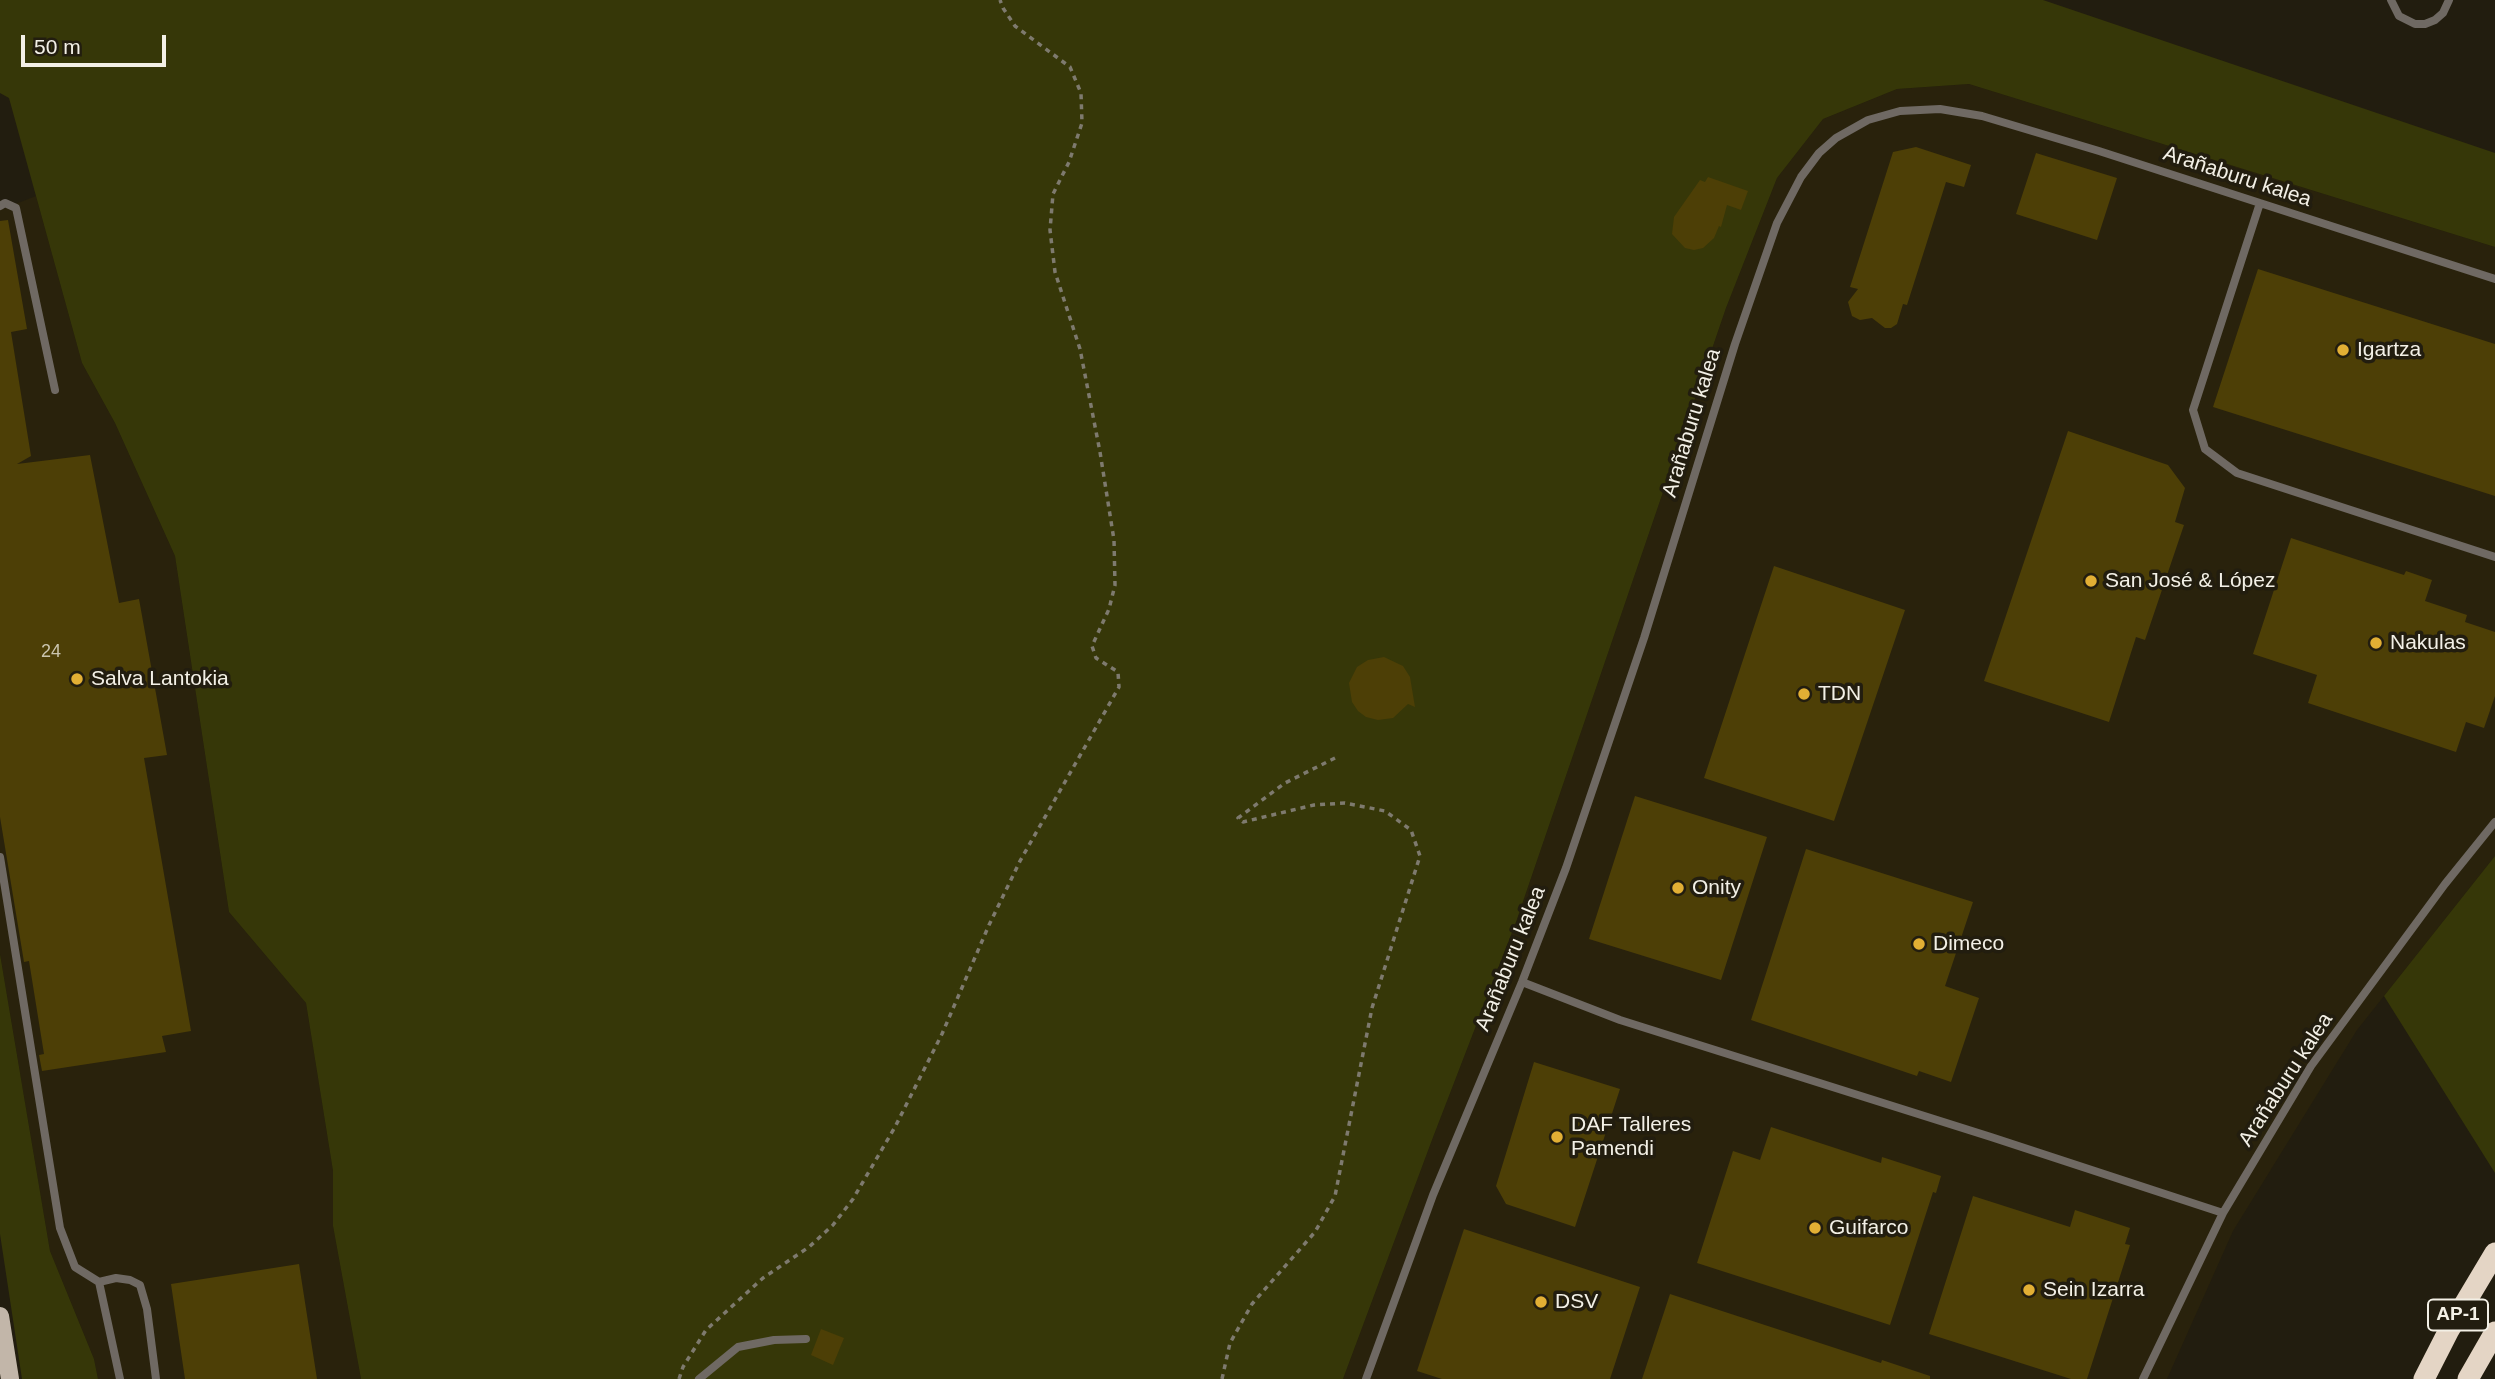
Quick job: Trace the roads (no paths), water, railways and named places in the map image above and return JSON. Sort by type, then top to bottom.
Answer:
[{"type":"highway","name":"AP-1","points":[[2424,1379],[2449,1330],[2495,1253]]},
{"type":"highway","name":"AP-1","points":[[2468,1379],[2495,1332]]},
{"type":"main road","points":[[0,1316],[10,1379]]},
{"type":"lane","points":[[2391,0],[2399,16],[2415,24],[2435,20],[2443,13],[2449,0]]},
{"type":"lane","name":"Arañaburu kalea","points":[[1366,1379],[1433,1195],[1522,982],[1566,868],[1640,650],[1735,344],[1777,223],[1801,177],[1819,153],[1836,138],[1868,120],[1900,111],[1940,108],[1982,116],[2495,279]]},
{"type":"lane","points":[[0,206],[5,203],[16,208],[54,390]]},
{"type":"lane","points":[[2260,203],[2193,410],[2205,449],[2237,473],[2495,557]]},
{"type":"lane","name":"Arañaburu kalea","points":[[2143,1379],[2223,1213],[2311,1066],[2445,884],[2495,822]]},
{"type":"lane","points":[[0,857],[60,1228],[75,1267],[99,1282],[116,1278],[140,1285],[147,1309],[156,1379]]},
{"type":"lane","points":[[1522,982],[1620,1020],[2223,1213]]},
{"type":"lane","points":[[99,1282],[120,1379]]},
{"type":"lane","points":[[699,1379],[738,1347],[775,1340],[806,1339]]},
{"type":"place","name":"Igartza","points":[[2343,350]]},
{"type":"place","name":"San José & López","points":[[2091,581]]},
{"type":"place","name":"Nakulas","points":[[2376,643]]},
{"type":"place","name":"Salva Lantokia","points":[[77,679]]},
{"type":"place","name":"TDN","points":[[1804,694]]},
{"type":"place","name":"Onity","points":[[1678,888]]},
{"type":"place","name":"Dimeco","points":[[1919,944]]},
{"type":"place","name":"DAF Talleres Pamendi","points":[[1557,1137]]},
{"type":"place","name":"Guifarco","points":[[1815,1228]]},
{"type":"place","name":"Sein Izarra","points":[[2029,1290]]},
{"type":"place","name":"DSV","points":[[1541,1302]]}]
